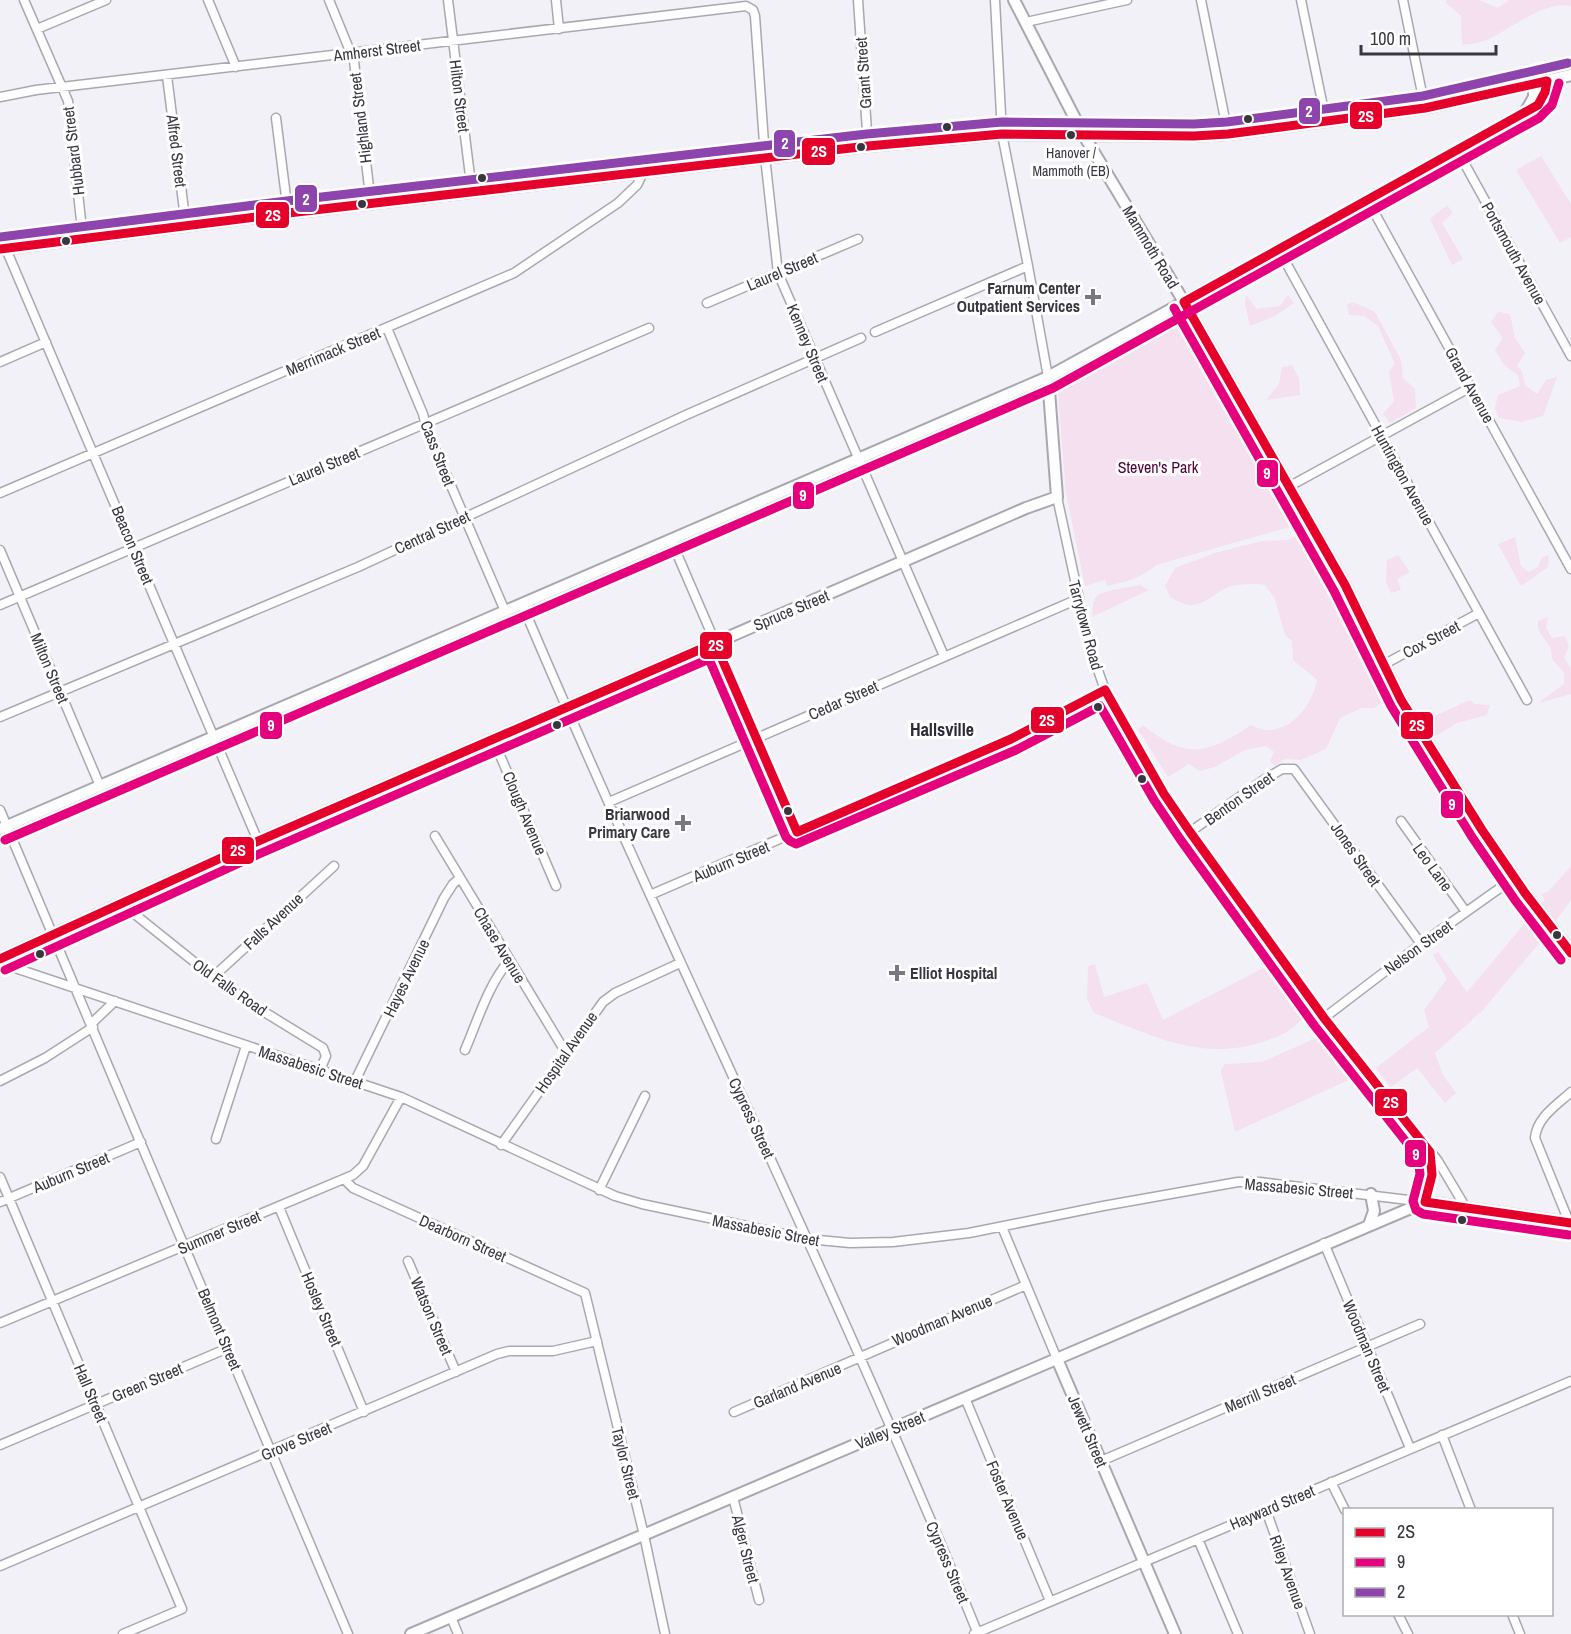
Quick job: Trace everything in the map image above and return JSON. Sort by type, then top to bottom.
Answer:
[{"type":"street","name":"Hubbard Street","points":[[24,0],[68,101],[83,239]]},
{"type":"street","points":[[37,29],[106,0]]},
{"type":"street","points":[[208,0],[236,67]]},
{"type":"street","name":"Highland Street","points":[[329,0],[351,53],[370,204]]},
{"type":"street","name":"Hilton Street","points":[[448,0],[472,192]]},
{"type":"street","points":[[556,0],[559,28]]},
{"type":"street","name":"Grant Street","points":[[858,0],[868,146]]},
{"type":"street","name":"Tarrytown Road","points":[[995,0],[1002,134],[1048,377],[1057,497],[1089,645],[1105,690],[1164,794],[1190,832],[1324,1018],[1438,1161],[1466,1208]]},
{"type":"street","name":"Mammoth Road","points":[[1014,0],[1083,134],[1184,302],[1345,585],[1401,700],[1452,785],[1514,878],[1571,953]]},
{"type":"street","points":[[1026,22],[1128,0]]},
{"type":"street","points":[[1201,0],[1228,134]]},
{"type":"street","points":[[1301,0],[1326,121]]},
{"type":"street","points":[[1403,0],[1425,108]]},
{"type":"street","name":"Amherst Street","points":[[0,97],[63,87],[746,6],[753,10]]},
{"type":"street","name":"Kenney Street","points":[[753,10],[765,157],[778,273],[944,656]]},
{"type":"street","points":[[3,249],[288,213],[868,146],[1002,134],[1194,136],[1228,134],[1425,108],[1571,75]]},
{"type":"street","name":"Alfred Street","points":[[167,76],[186,226]]},
{"type":"street","points":[[3,828],[1048,377],[1538,105],[1545,92],[1547,81]]},
{"type":"street","points":[[1526,111],[1534,97],[1534,84]]},
{"type":"street","points":[[276,118],[288,213]]},
{"type":"street","name":"Portsmouth Avenue","points":[[1458,150],[1571,357]]},
{"type":"street","name":"Merrimack Street","points":[[0,493],[524,267],[618,203],[637,185],[643,173]]},
{"type":"street","name":"Grand Avenue","points":[[1368,201],[1571,569]]},
{"type":"street","name":"Laurel Street","points":[[706,303],[858,239]]},
{"type":"street","name":"Beacon Street","points":[[3,249],[94,452],[258,841]]},
{"type":"street","name":"Huntington Avenue","points":[[1279,250],[1527,700]]},
{"type":"street","points":[[875,332],[1028,266]]},
{"type":"street","name":"Cass Street","points":[[387,328],[505,611]]},
{"type":"street","name":"Laurel Street","points":[[0,605],[649,328]]},
{"type":"street","name":"Central Street","points":[[0,717],[358,567],[686,415],[861,338]]},
{"type":"street","points":[[0,362],[46,342]]},
{"type":"street","points":[[1290,486],[1471,387]]},
{"type":"street","name":"Spruce Street","points":[[0,961],[258,841],[1038,503],[1057,497]]},
{"type":"street","points":[[671,540],[797,832]]},
{"type":"street","name":"Milton Street","points":[[0,550],[100,786]]},
{"type":"street","name":"Cedar Street","points":[[609,802],[1078,599]]},
{"type":"street","name":"Cypress Street","points":[[522,604],[680,963],[808,1239],[892,1428],[977,1633]]},
{"type":"street","name":"Cox Street","points":[[1383,665],[1479,613]]},
{"type":"street","name":"Auburn Street","points":[[650,895],[1011,740],[1105,690]]},
{"type":"street","name":"Clough Avenue","points":[[493,739],[556,886]]},
{"type":"street","name":"Benton Street","points":[[1190,832],[1264,779],[1277,771],[1288,768]]},
{"type":"street","name":"Jones Street","points":[[1288,768],[1298,773],[1421,944]]},
{"type":"street","name":"Belmont Street","points":[[0,810],[3,828],[92,1025],[348,1634]]},
{"type":"street","name":"Leo Lane","points":[[1401,822],[1466,912]]},
{"type":"street","name":"Chase Avenue","points":[[435,836],[566,1053]]},
{"type":"street","name":"Falls Avenue","points":[[213,977],[334,866]]},
{"type":"street","name":"Hayes Avenue","points":[[356,1081],[448,890],[460,878]]},
{"type":"street","name":"Nelson Street","points":[[1324,1018],[1421,944],[1514,878]]},
{"type":"street","name":"Old Falls Road","points":[[122,904],[213,977],[323,1048],[326,1056],[320,1070]]},
{"type":"street","name":"Massabesic Street","points":[[0,961],[401,1097],[599,1190],[642,1204],[808,1239],[850,1243],[901,1242],[950,1236],[1238,1182],[1260,1182],[1371,1194],[1570,1224]]},
{"type":"street","points":[[465,1050],[495,983],[509,961]]},
{"type":"street","name":"Hospital Avenue","points":[[501,1145],[598,1007],[608,998],[680,963]]},
{"type":"street","points":[[0,1081],[45,1058],[92,1025],[115,1001]]},
{"type":"street","points":[[216,1139],[246,1046]]},
{"type":"street","points":[[1570,1224],[1535,1138],[1536,1127],[1571,1092]]},
{"type":"street","points":[[599,1190],[645,1096]]},
{"type":"street","name":"Summer Street","points":[[0,1323],[358,1172],[401,1097]]},
{"type":"street","name":"Auburn Street","points":[[0,1202],[141,1142]]},
{"type":"street","points":[[1425,1202],[1432,1175],[1430,1152]]},
{"type":"street","name":"Hall Street","points":[[0,1177],[182,1609],[123,1634]]},
{"type":"street","name":"Dearborn Street","points":[[344,1179],[353,1188],[585,1293]]},
{"type":"street","points":[[1369,1225],[1374,1211],[1371,1194]]},
{"type":"street","name":"Valley Street","points":[[411,1634],[1425,1202]]},
{"type":"street","name":"Hosley Street","points":[[279,1207],[364,1412]]},
{"type":"street","name":"Jewett Street","points":[[1002,1227],[1175,1634]]},
{"type":"street","name":"Woodman Street","points":[[1324,1244],[1410,1448]]},
{"type":"street","name":"Watson Street","points":[[408,1261],[456,1372]]},
{"type":"street","name":"Woodman Avenue","points":[[861,1359],[867,1353],[1026,1285]]},
{"type":"street","name":"Taylor Street","points":[[585,1293],[644,1535],[665,1634]]},
{"type":"street","name":"Merrill Street","points":[[1101,1461],[1420,1324]]},
{"type":"street","name":"Grove Street","points":[[0,1566],[504,1352],[541,1352],[597,1341]]},
{"type":"street","name":"Green Street","points":[[0,1445],[228,1348]]},
{"type":"street","name":"Garland Avenue","points":[[734,1412],[861,1359]]},
{"type":"street","name":"Hayward Street","points":[[977,1633],[1571,1381]]},
{"type":"street","name":"Foster Avenue","points":[[966,1398],[1050,1601]]},
{"type":"street","points":[[1442,1435],[1471,1508]]},
{"type":"street","points":[[1331,1482],[1344,1508]]},
{"type":"street","name":"Alger Street","points":[[733,1497],[759,1600]]},
{"type":"street","name":"Riley Avenue","points":[[1266,1510],[1310,1634]]},
{"type":"street","points":[[1198,1539],[1238,1634]]},
{"type":"street","points":[[1399,1616],[1408,1634]]},
{"type":"street","points":[[1513,1616],[1520,1634]]},
{"type":"street","points":[[451,1617],[458,1634]]},
{"type":"green space","points":[[1446,0],[1479,0],[1498,8],[1509,0],[1571,0],[1571,6],[1550,7],[1528,16],[1486,40],[1462,45],[1461,16],[1446,3]]},
{"type":"green space","points":[[1541,156],[1571,204],[1571,237],[1560,243],[1516,170]]},
{"type":"green space","points":[[1447,205],[1453,213],[1442,223],[1463,259],[1452,265],[1430,219]]},
{"type":"green space","points":[[1246,295],[1257,309],[1280,306],[1288,295],[1294,303],[1275,316],[1250,326],[1245,304]]},
{"type":"green space","points":[[1353,302],[1375,312],[1401,360],[1403,378],[1415,389],[1416,408],[1390,423],[1383,414],[1394,401],[1389,371],[1395,364],[1378,326],[1364,316],[1349,315],[1347,304]]},
{"type":"green space","points":[[1498,312],[1510,314],[1515,338],[1525,353],[1517,366],[1522,371],[1525,385],[1537,394],[1546,380],[1557,377],[1543,416],[1522,422],[1499,418],[1495,408],[1498,395],[1520,386],[1518,375],[1504,365],[1495,350],[1503,338],[1491,322]]},
{"type":"green space","name":"Steven's Park","points":[[1181,316],[1300,524],[1156,565],[1127,581],[1107,586],[1105,580],[1085,586],[1066,493],[1057,384]]},
{"type":"green space","points":[[1292,365],[1299,378],[1300,395],[1266,400],[1279,384],[1282,367]]},
{"type":"green space","points":[[1305,530],[1357,626],[1367,661],[1387,699],[1374,708],[1362,708],[1340,718],[1326,749],[1301,760],[1285,759],[1274,766],[1270,761],[1274,752],[1266,746],[1245,750],[1215,767],[1199,771],[1189,764],[1168,777],[1138,729],[1143,725],[1172,744],[1184,748],[1209,747],[1222,743],[1251,725],[1265,730],[1284,726],[1300,715],[1306,707],[1317,680],[1293,660],[1292,641],[1285,635],[1275,599],[1265,585],[1232,586],[1204,602],[1190,605],[1171,598],[1165,586],[1175,568],[1215,553],[1262,541],[1289,540]]},
{"type":"green space","points":[[1515,537],[1521,566],[1528,572],[1538,567],[1542,557],[1549,555],[1548,567],[1521,586],[1498,544]]},
{"type":"green space","points":[[1398,555],[1410,572],[1397,579],[1401,590],[1391,593],[1386,582],[1387,560]]},
{"type":"green space","points":[[1140,585],[1149,590],[1092,617],[1094,601],[1099,595]]},
{"type":"green space","points":[[1548,617],[1546,628],[1552,638],[1565,636],[1569,646],[1564,658],[1571,668],[1571,694],[1538,703],[1564,684],[1564,673],[1552,659],[1551,649],[1538,629],[1538,621]]},
{"type":"green space","points":[[1470,700],[1474,704],[1490,705],[1487,715],[1457,723],[1436,736],[1426,720]]},
{"type":"green space","points":[[1571,866],[1571,900],[1542,940],[1482,1011],[1435,1053],[1443,1075],[1456,1093],[1445,1103],[1417,1068],[1391,1087],[1376,1068],[1429,1027],[1424,1010],[1447,979],[1433,955],[1438,952],[1467,992],[1545,899],[1541,894],[1548,892]]},
{"type":"green space","points":[[1095,964],[1104,997],[1147,983],[1163,1020],[1271,964],[1306,1014],[1283,1034],[1242,1047],[1220,1049],[1178,1044],[1094,1013],[1087,999],[1088,966]]},
{"type":"green space","points":[[1316,1038],[1334,1049],[1355,1077],[1235,1132],[1221,1070],[1225,1064],[1262,1062]]},
{"type":"transit line","name":"2","points":[[0,237],[287,201],[867,134],[1002,122],[1194,124],[1227,122],[1423,96],[1568,63]]},
{"type":"transit line","name":"2S","points":[[0,249],[288,213],[868,146],[1002,134],[1194,136],[1228,134],[1425,108],[1547,81],[1545,92],[1538,105],[1184,302],[1345,585],[1401,700],[1482,830],[1525,893],[1571,953]]},
{"type":"transit line","name":"9","points":[[5,840],[1053,388],[1539,118],[1552,105],[1559,83]]},
{"type":"transit line","name":"9","points":[[1174,308],[1334,591],[1391,706],[1472,837],[1515,900],[1561,960]]},
{"type":"transit line","name":"2S","points":[[0,959],[254,843],[715,643],[797,832],[1011,739],[1105,690],[1164,794],[1190,832],[1324,1018],[1430,1152],[1432,1175],[1425,1202],[1571,1223]]},
{"type":"transit line","name":"9","points":[[5,970],[259,854],[709,659],[786,837],[796,844],[1016,750],[1100,706],[1154,800],[1180,839],[1314,1025],[1418,1157],[1420,1174],[1413,1201],[1416,1210],[1423,1214],[1569,1235]]},
{"type":"place","name":"Hanover / Mammoth (EB)","points":[[1071,135]]},
{"type":"place","name":"Farnum Center Outpatient Services","points":[[1093,297]]},
{"type":"place","name":"Briarwood Primary Care","points":[[683,823]]},
{"type":"place","name":"Elliot Hospital","points":[[897,973]]},
{"type":"district","name":"Hallsville","points":[[942,730]]}]
